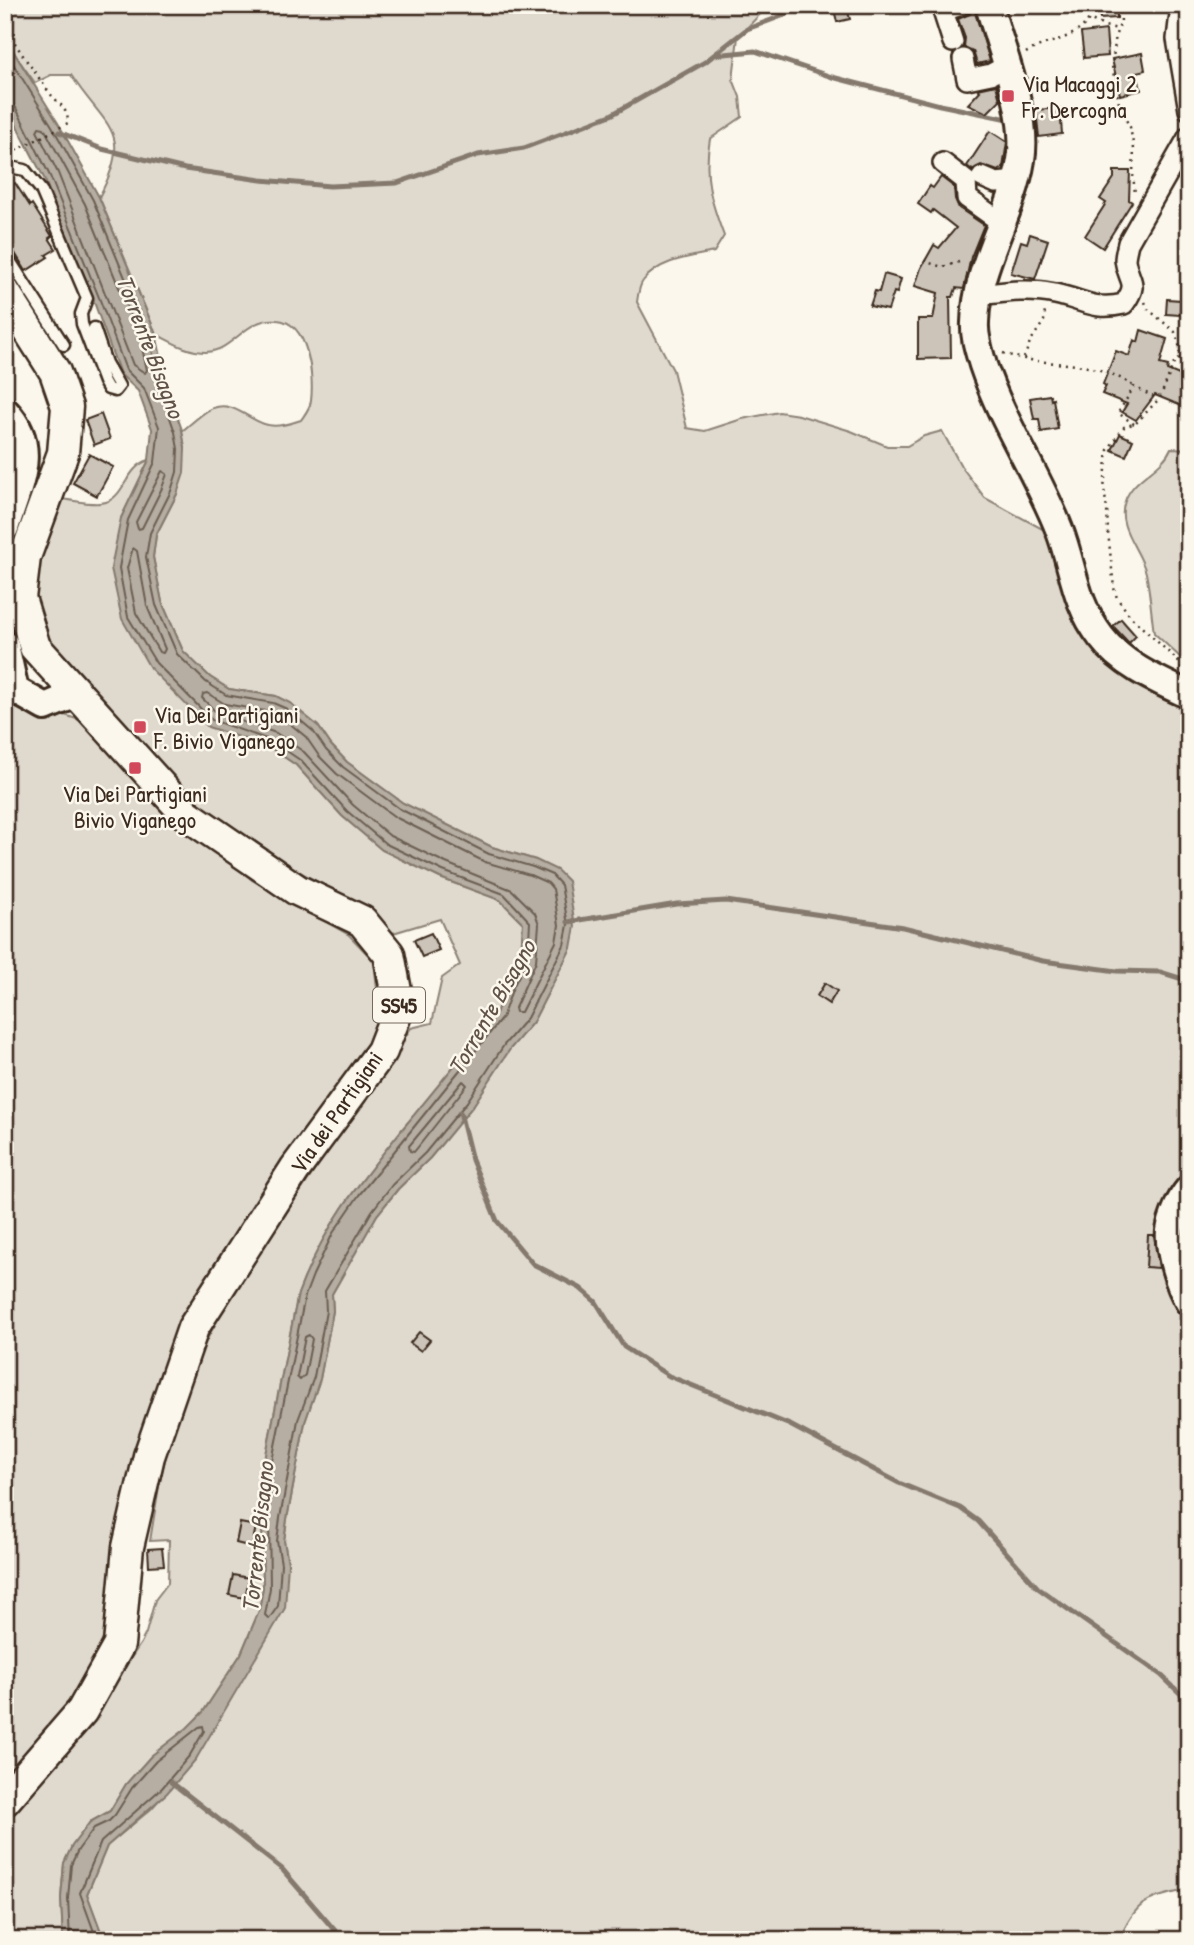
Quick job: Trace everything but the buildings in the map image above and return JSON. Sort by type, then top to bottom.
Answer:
[{"type":"main road","points":[[989,5],[1013,62],[1023,131],[1016,181],[988,258],[978,295],[974,325],[978,347],[992,391],[1059,529],[1084,614],[1103,640],[1132,666],[1186,684]]},
{"type":"main road","name":"Via dei Partigiani","points":[[5,293],[55,372],[67,407],[63,453],[25,557],[20,598],[35,647],[186,814],[297,891],[362,921],[389,954],[399,1007],[382,1051],[295,1169],[193,1328],[149,1456],[128,1547],[119,1645],[82,1711],[5,1800]]},
{"type":"main road","points":[[5,411],[16,423],[24,442],[23,469],[5,528]]},
{"type":"main road","points":[[5,645],[15,690],[45,707],[76,694]]},
{"type":"main road","points":[[1189,1189],[1183,1196],[1170,1230],[1172,1255],[1184,1296],[1189,1302]]},
{"type":"street","points":[[961,5],[943,11],[967,79],[991,74],[1013,62]]},
{"type":"street","points":[[1181,5],[1177,39],[1189,110]]},
{"type":"street","points":[[978,295],[1031,291],[1055,294],[1103,307],[1124,304],[1132,292],[1133,283],[1125,259],[1128,243],[1189,136]]},
{"type":"street","points":[[943,163],[966,181],[967,198],[1002,223]]},
{"type":"street","points":[[982,177],[996,183],[1016,181]]},
{"type":"lane","points":[[5,170],[25,170],[41,190],[87,298],[81,314],[82,324],[104,382],[108,389],[115,391],[119,386],[106,363],[94,328]]},
{"type":"lane","points":[[5,253],[64,345]]},
{"type":"path","points":[[1120,5],[1122,22],[1118,29],[1112,66],[1120,109],[1130,127],[1134,149],[1135,201],[1144,216]]},
{"type":"path","points":[[1013,62],[1034,48],[1065,39],[1083,29],[1089,19],[1118,29]]},
{"type":"path","points":[[5,24],[49,92],[64,106],[68,123],[5,156]]},
{"type":"path","points":[[924,261],[942,267],[959,262]]},
{"type":"path","points":[[1133,283],[1142,292],[1148,310],[1175,332],[1180,348],[1179,358],[1173,365],[1159,399],[1134,424],[1124,427],[1108,450],[1104,489],[1114,588],[1117,598],[1131,617],[1178,661],[1186,684]]},
{"type":"path","points":[[1024,358],[1046,312],[1042,304],[1032,301],[1029,293],[1031,291]]},
{"type":"path","points":[[997,348],[1004,354],[1024,358],[1108,370],[1159,399]]},
{"type":"path","points":[[1179,358],[1189,358]]},
{"type":"path","points":[[1134,387],[1118,412],[1134,424]]},
{"type":"shaded area","points":[[14,5],[769,5],[738,37],[733,79],[740,97],[742,117],[710,139],[708,177],[715,212],[724,236],[714,252],[676,260],[657,268],[643,281],[638,294],[637,302],[673,370],[687,428],[705,431],[742,419],[779,412],[799,415],[851,431],[887,446],[907,446],[924,436],[942,431],[961,466],[985,498],[1050,533],[1077,617],[1189,704],[1189,1174],[1174,1190],[1175,1300],[1189,1320],[1189,1889],[1145,1902],[1132,1915],[1119,1940],[104,1940],[87,1894],[107,1846],[151,1809],[196,1759],[288,1563],[284,1541],[287,1519],[305,1422],[320,1379],[333,1311],[332,1294],[377,1215],[473,1106],[510,1049],[533,1022],[571,948],[536,860],[492,847],[403,803],[347,762],[318,726],[276,696],[229,689],[210,677],[183,651],[162,602],[153,557],[156,535],[177,494],[185,448],[182,431],[206,412],[220,406],[233,408],[273,426],[301,420],[311,401],[307,352],[296,330],[288,323],[277,320],[256,324],[224,346],[206,352],[186,348],[156,334],[99,197],[115,157],[115,143],[111,131],[71,75],[51,75],[35,83],[11,47],[8,29]]},
{"type":"shaded area","points":[[1171,448],[1189,449],[1189,670],[1181,658],[1154,633],[1146,573],[1123,520],[1125,501],[1129,493],[1167,456]]},
{"type":"shaded area","points":[[149,460],[121,518],[208,727],[269,747],[296,765],[342,816],[382,850],[440,878],[500,900],[523,923],[521,956],[506,984],[496,1014],[358,1186],[331,1226],[308,1269],[298,1294],[265,1460],[262,1511],[263,1588],[259,1611],[241,1654],[203,1712],[188,1728],[151,1756],[126,1784],[110,1811],[90,1822],[72,1846],[64,1863],[61,1898],[63,1940],[5,1940],[5,1816],[81,1733],[141,1643],[155,1600],[168,1583],[169,1540],[150,1541],[160,1480],[183,1386],[229,1297],[411,1028],[432,1023],[442,978],[460,965],[440,919],[393,933],[372,912],[232,834],[168,780],[58,655],[35,618],[33,574],[61,499],[106,502],[118,494],[135,469]]},
{"type":"shaded area","points":[[5,690],[91,724],[188,825],[252,880],[349,935],[374,961],[380,1017],[368,1050],[222,1259],[117,1542],[103,1638],[96,1662],[78,1694],[5,1777]]},
{"type":"water","name":"Torrente Bisagno","points":[[5,38],[58,123],[99,197],[156,334],[185,448],[184,473],[177,494],[156,535],[153,557],[162,602],[183,651],[210,677],[229,689],[276,696],[290,703],[318,726],[347,762],[403,803],[492,847],[536,860],[557,870],[568,881],[575,926],[571,948],[533,1022],[510,1049],[473,1106],[377,1215],[332,1294],[333,1311],[320,1379],[305,1422],[287,1519],[284,1541],[288,1563],[285,1608],[196,1759],[167,1793],[107,1846],[87,1894],[104,1940],[63,1940],[61,1898],[64,1863],[72,1846],[90,1822],[110,1811],[126,1784],[151,1756],[203,1712],[241,1654],[259,1611],[263,1588],[262,1511],[265,1460],[298,1294],[308,1269],[331,1226],[358,1186],[496,1014],[506,984],[521,956],[523,923],[500,900],[440,878],[382,850],[342,816],[296,765],[269,747],[208,727],[150,668],[122,619],[111,568],[121,518],[149,460],[152,429],[138,391],[120,374],[44,178],[5,103]]},
{"type":"waterway","points":[[59,132],[102,149],[185,169],[330,186],[397,183],[478,155],[524,148],[611,115],[705,62],[747,29],[782,16],[798,5]]},
{"type":"waterway","points":[[714,55],[755,51],[832,77],[1003,118]]},
{"type":"waterway","points":[[568,922],[677,904],[726,901],[903,927],[1043,961],[1117,971],[1160,972],[1189,981]]},
{"type":"waterway","points":[[460,1112],[472,1160],[497,1221],[533,1264],[580,1288],[596,1302],[624,1347],[669,1376],[790,1425],[899,1483],[960,1508],[978,1521],[1038,1588],[1161,1675],[1189,1702]]},
{"type":"waterway","points":[[171,1782],[282,1869],[343,1940]]},
{"type":"place","name":"Via Macaggi 2 Fr. Dercogna","points":[[1008,96]]},
{"type":"place","name":"Via Dei Partigiani F. Bivio Viganego","points":[[140,727]]},
{"type":"place","name":"Via Dei Partigiani Bivio Viganego","points":[[135,768]]}]
